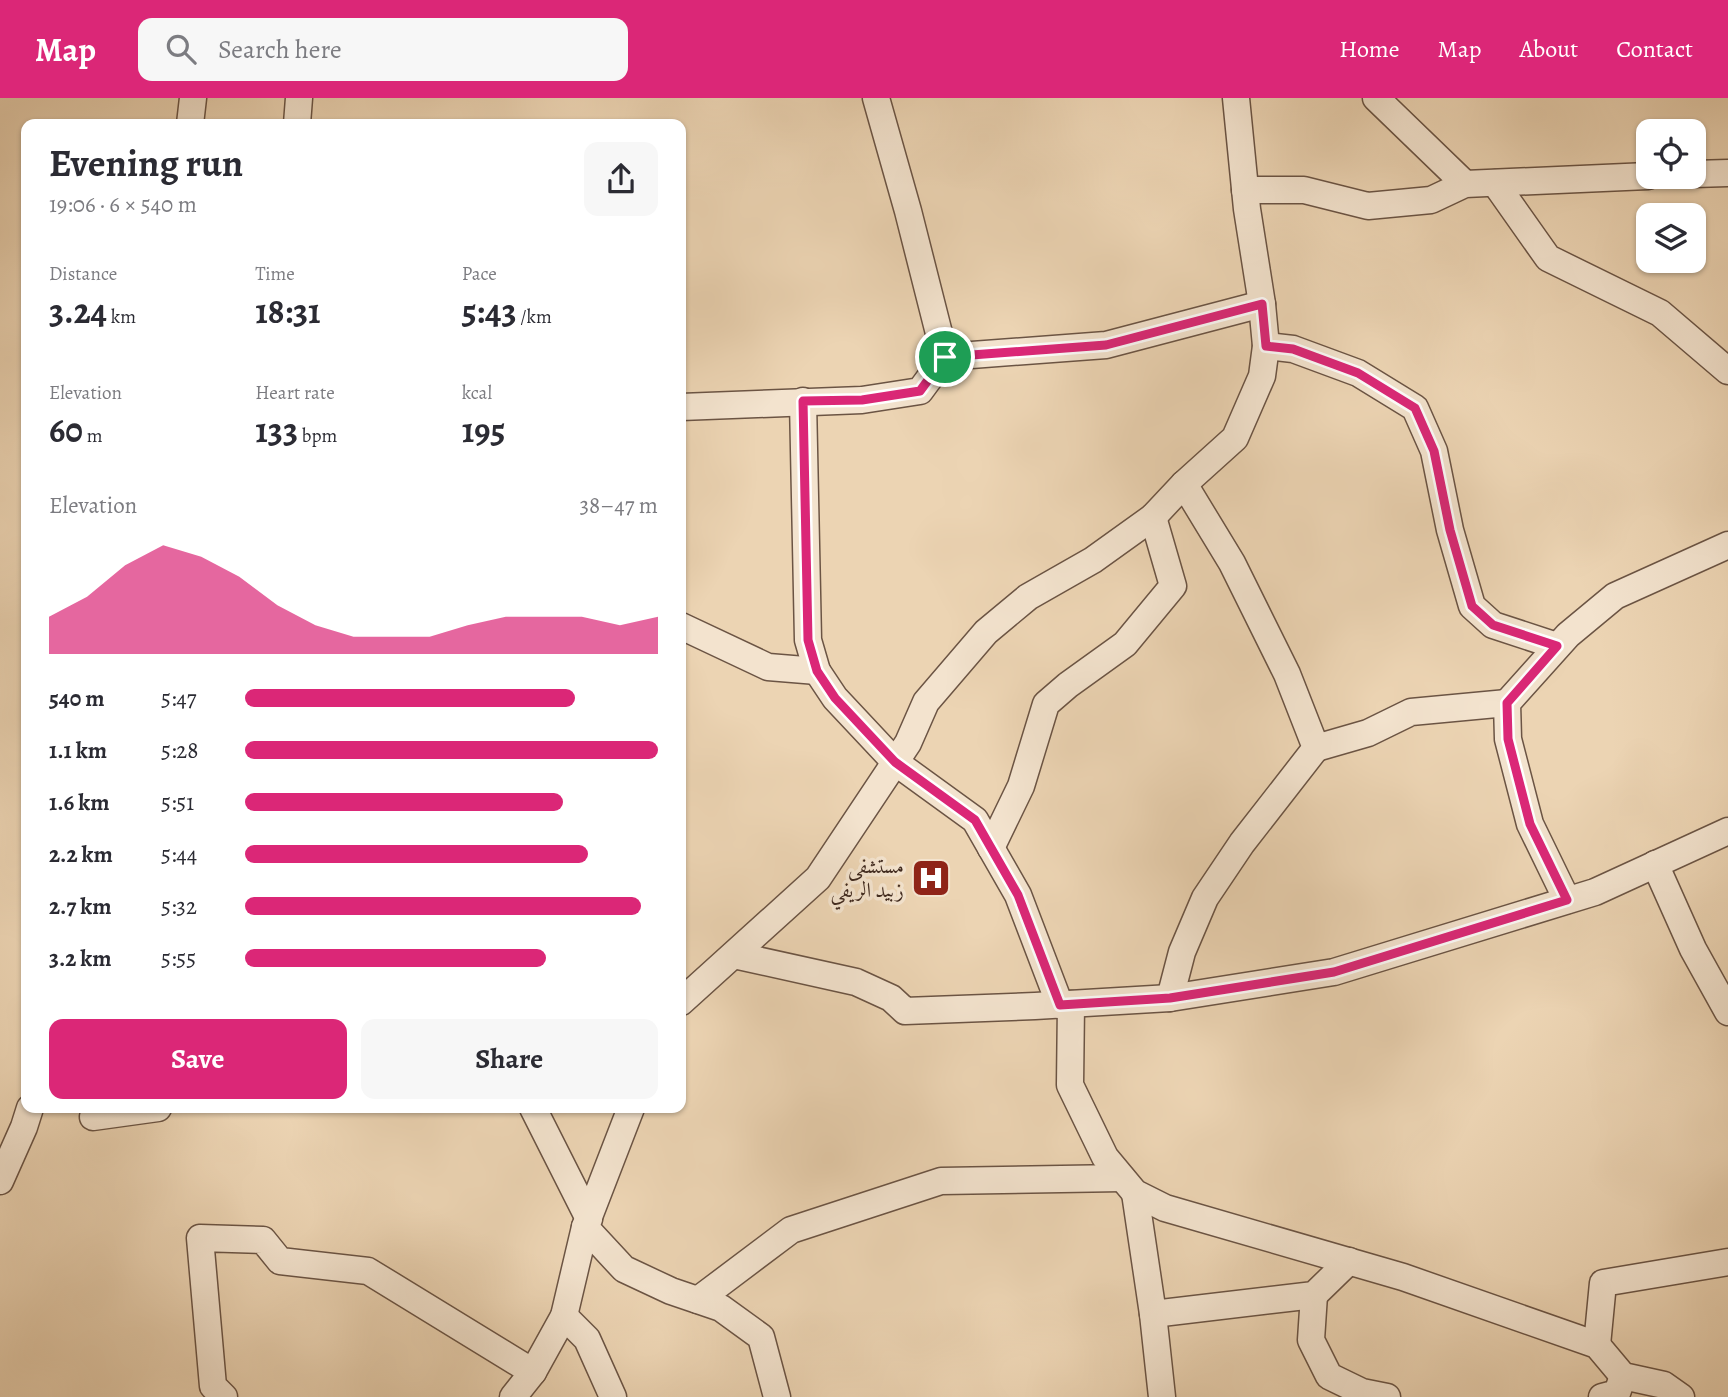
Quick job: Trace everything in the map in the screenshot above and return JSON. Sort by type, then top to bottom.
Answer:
[{"type":"street","points":[[191,119],[193,98]]},
{"type":"street","points":[[297,119],[299,98]]},
{"type":"street","points":[[876,98],[945,357]]},
{"type":"street","points":[[686,998],[818,878],[908,743],[926,702],[986,632],[1028,597],[1093,560],[1153,517],[1234,438],[1262,376],[1266,346],[1245,190],[1236,98]]},
{"type":"street","points":[[1376,98],[1465,184]]},
{"type":"street","points":[[1706,174],[1728,173]]},
{"type":"street","points":[[1245,190],[1304,190],[1368,206],[1431,200],[1465,184],[1636,177]]},
{"type":"street","points":[[1495,183],[1548,258],[1660,313],[1728,371]]},
{"type":"street","points":[[686,407],[862,400],[920,391],[945,357],[1106,345],[1262,304]]},
{"type":"street","points":[[1266,346],[1293,349],[1358,373],[1415,408],[1434,451],[1450,530],[1472,606],[1493,625],[1557,646]]},
{"type":"street","points":[[803,401],[808,640],[817,671],[835,698],[895,762],[975,820],[1018,895],[1065,1004],[1070,1085],[1105,1157],[1128,1186],[1165,1208],[1403,1277],[1597,1345],[1623,1376],[1664,1385],[1681,1397]]},
{"type":"street","points":[[1184,484],[1232,563],[1287,674],[1316,748]]},
{"type":"street","points":[[991,848],[1021,786],[1046,704],[1125,644],[1173,586],[1153,517]]},
{"type":"street","points":[[1567,900],[1530,824],[1508,739],[1507,703],[1568,635],[1615,596],[1728,545]]},
{"type":"street","points":[[686,628],[768,667],[817,671]]},
{"type":"street","points":[[1170,998],[1182,952],[1205,898],[1242,843],[1316,748],[1368,733],[1411,712],[1507,703]]},
{"type":"street","points":[[734,955],[856,982],[891,999],[905,1011],[1170,998],[1334,972],[1595,892],[1728,831]]},
{"type":"street","points":[[1656,864],[1693,949],[1728,1012]]},
{"type":"street","points":[[0,1181],[28,1113]]},
{"type":"street","points":[[93,1117],[122,1113]]},
{"type":"street","points":[[535,1113],[587,1223],[624,1269],[671,1291],[721,1308],[761,1337],[777,1397]]},
{"type":"street","points":[[513,1397],[533,1373],[564,1316],[587,1223],[629,1113]]},
{"type":"street","points":[[698,1300],[791,1230],[941,1181],[1128,1186]]},
{"type":"street","points":[[1128,1186],[1153,1314],[1162,1397]]},
{"type":"street","points":[[224,1397],[213,1386],[200,1238],[263,1240],[280,1261],[368,1271],[533,1373]]},
{"type":"street","points":[[1153,1314],[1314,1295],[1349,1261]]},
{"type":"street","points":[[1597,1345],[1604,1283],[1728,1262]]},
{"type":"street","points":[[1314,1295],[1311,1340],[1329,1376],[1363,1392],[1387,1397]]},
{"type":"street","points":[[564,1316],[587,1339],[613,1397]]},
{"type":"street","points":[[1602,1397],[1617,1393],[1623,1376]]},
{"type":"place","name":"مستشفى زبيد الريفي","points":[[931,878]]},
{"type":"route","points":[[1262,304],[1266,346],[1293,349],[1358,373],[1415,408],[1434,451],[1450,530],[1472,606],[1493,625],[1557,646],[1507,703],[1508,739],[1530,824],[1567,900],[1334,972],[1170,998],[1060,1005],[1018,895],[975,820],[895,762],[835,698],[817,671],[808,640],[803,401],[862,400],[920,391],[945,357],[1106,345],[1262,304]]}]
